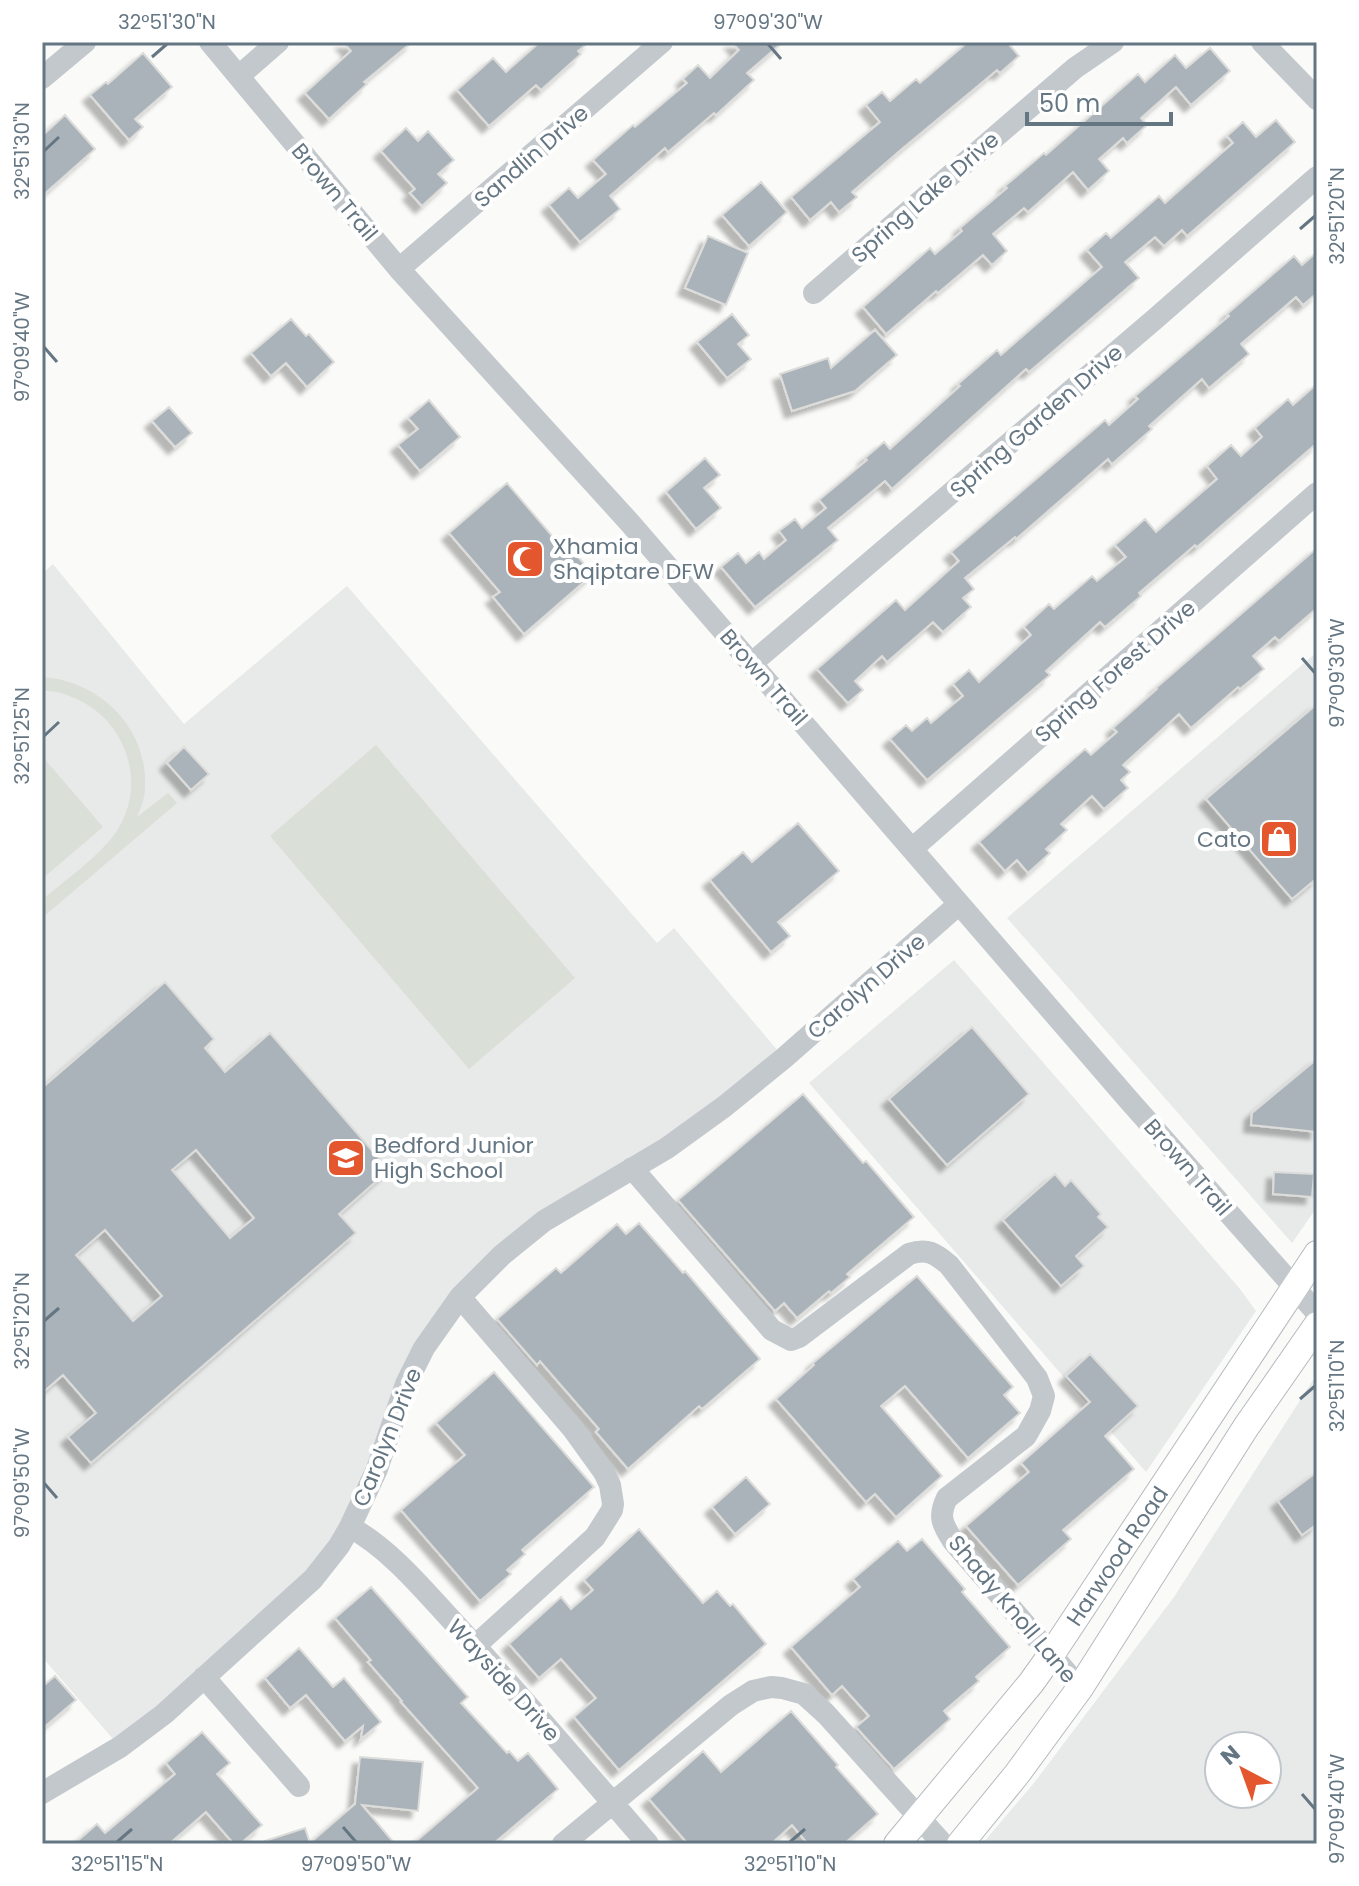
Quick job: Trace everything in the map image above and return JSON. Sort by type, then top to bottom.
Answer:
[{"type":"main road","name":"Harwood Road","points":[[897,1844],[1051,1655],[1317,1254]]},
{"type":"main road","name":"Harwood Road","points":[[960,1844],[1017,1774],[1080,1688],[1246,1427],[1317,1325]]},
{"type":"street","points":[[42,78],[85,42]]},
{"type":"street","name":"Brown Trail","points":[[210,42],[399,269],[557,441],[1317,1313]]},
{"type":"street","points":[[239,76],[278,42]]},
{"type":"street","name":"Sandlin Drive","points":[[399,269],[662,42]]},
{"type":"street","name":"Spring Lake Drive","points":[[814,293],[1075,68],[1113,42]]},
{"type":"street","points":[[1262,42],[1317,99]]},
{"type":"street","name":"Spring Garden Drive","points":[[752,663],[1143,330],[1317,177]]},
{"type":"street","name":"Spring Forest Drive","points":[[912,849],[1317,493]]},
{"type":"street","name":"Carolyn Drive","points":[[42,1793],[120,1747],[164,1714],[313,1579],[350,1527],[377,1469],[406,1384],[424,1348],[460,1297],[502,1255],[544,1221],[667,1148],[725,1106],[959,904]]},
{"type":"street","name":"Shady Knoll Lane","points":[[632,1168],[772,1330],[791,1340],[909,1254],[920,1251],[936,1254],[949,1265],[1037,1378],[1044,1396],[1040,1411],[1026,1436],[947,1498],[941,1517],[953,1541],[1080,1688]]},
{"type":"street","points":[[460,1297],[580,1439],[604,1472],[613,1504],[595,1537],[475,1646]]},
{"type":"street","name":"Wayside Drive","points":[[350,1527],[368,1537],[409,1575],[648,1844]]},
{"type":"street","points":[[204,1677],[299,1786]]},
{"type":"street","points":[[563,1844],[731,1705],[753,1691],[771,1687],[804,1694],[826,1714],[943,1844]]},
{"type":"shaded area","name":"Bedford Junior High School","points":[[53,564],[184,724],[347,586],[657,943],[674,928],[784,1058],[544,1221],[460,1297],[339,1546],[120,1747],[42,1657],[42,574]]},
{"type":"shaded area","points":[[1317,652],[1317,1207],[1292,1243],[1007,918]]},
{"type":"shaded area","points":[[42,677],[83,687],[116,711],[129,727],[144,765],[144,795],[137,817],[168,793],[177,803],[42,918],[42,900],[93,857],[118,829],[131,791],[126,752],[105,719],[90,706],[72,697],[42,691]]},
{"type":"shaded area","points":[[376,745],[575,978],[469,1069],[270,836]]},
{"type":"shaded area","points":[[42,756],[103,827],[42,879]]},
{"type":"shaded area","points":[[954,960],[1256,1311],[1146,1472],[809,1083]]},
{"type":"shaded area","points":[[1313,1380],[1317,1380],[1317,1844],[982,1844],[1034,1783],[1174,1597]]},
{"type":"building","points":[[343,42],[412,42],[364,82],[367,84],[329,119],[305,93],[351,51]]},
{"type":"building","points":[[540,42],[589,42],[578,51],[581,54],[541,90],[536,85],[489,126],[457,90],[493,58],[506,72]]},
{"type":"building","points":[[732,42],[783,42],[747,73],[754,80],[716,115],[714,113],[668,152],[665,148],[610,196],[620,209],[580,242],[549,205],[569,188],[578,198],[606,174],[593,160],[687,83],[683,79],[698,65],[710,78],[739,50]]},
{"type":"building","points":[[968,42],[1007,42],[1019,56],[1000,73],[997,70],[852,192],[857,197],[839,212],[831,202],[810,220],[791,197],[880,122],[866,105],[882,92],[890,101],[916,79],[920,83]]},
{"type":"building","points":[[1210,48],[1230,71],[1191,105],[1176,87],[1141,118],[1147,125],[1127,143],[1123,138],[1099,159],[1109,171],[1088,190],[1073,172],[1028,212],[1024,208],[993,234],[1007,251],[992,265],[983,255],[886,334],[863,307],[930,248],[935,254],[1007,188],[1005,186],[1044,153],[1046,155],[1138,74],[1145,82],[1175,55],[1186,68]]},
{"type":"building","points":[[143,53],[172,87],[135,119],[143,127],[129,140],[90,95],[106,82],[108,84]]},
{"type":"building","points":[[65,115],[95,149],[42,196],[42,136]]},
{"type":"building","points":[[1276,120],[1295,142],[1187,236],[1182,230],[1164,246],[1155,237],[1125,262],[1139,278],[1029,372],[1026,369],[892,489],[885,481],[828,528],[838,540],[755,607],[721,567],[738,553],[746,563],[759,552],[764,559],[786,540],[779,531],[795,519],[802,528],[826,508],[819,500],[867,460],[865,458],[884,442],[890,449],[997,350],[1001,355],[1102,267],[1087,250],[1106,233],[1111,238],[1159,196],[1165,203],[1233,143],[1227,136],[1243,122],[1256,137]]},
{"type":"building","points":[[406,128],[418,141],[428,131],[454,160],[438,174],[447,183],[422,206],[410,193],[415,189],[381,151]]},
{"type":"building","points":[[761,182],[787,212],[749,246],[722,215]]},
{"type":"building","points":[[708,236],[748,253],[726,305],[685,288]]},
{"type":"building","points":[[1317,252],[1317,293],[1303,305],[1296,297],[1241,344],[1249,354],[1209,388],[1202,379],[1112,464],[1108,459],[1016,539],[965,578],[974,589],[963,598],[971,607],[943,632],[933,622],[887,662],[882,656],[855,681],[863,690],[848,703],[817,669],[896,600],[905,610],[959,561],[951,552],[1105,420],[1109,425],[1138,399],[1135,396],[1294,256],[1302,265]]},
{"type":"building","points":[[732,314],[749,335],[738,344],[751,359],[727,378],[697,342]]},
{"type":"building","points":[[291,319],[334,362],[307,387],[286,363],[271,376],[251,353]]},
{"type":"building","points":[[875,330],[897,355],[855,391],[792,411],[780,374],[828,358],[831,368]]},
{"type":"building","points":[[1317,384],[1317,443],[1139,593],[1141,596],[1105,627],[1100,622],[1046,671],[1050,675],[927,780],[890,739],[906,725],[912,731],[927,718],[931,723],[963,696],[953,684],[969,670],[979,682],[1031,635],[1024,627],[1049,604],[1054,609],[1092,576],[1097,581],[1126,557],[1115,545],[1145,519],[1156,532],[1217,479],[1207,466],[1231,445],[1241,456],[1262,437],[1255,428],[1288,399],[1293,405]]},
{"type":"building","points":[[429,400],[460,437],[420,471],[398,445],[418,429],[408,418]]},
{"type":"building","points":[[169,407],[192,433],[175,447],[152,421]]},
{"type":"building","points":[[705,458],[720,475],[704,488],[721,508],[696,529],[666,492]]},
{"type":"building","name":"Xhamia Shqiptare DFW","points":[[507,483],[558,543],[563,540],[593,574],[524,634],[493,597],[500,592],[449,533]]},
{"type":"building","points":[[1317,548],[1317,608],[1279,641],[1275,637],[1253,656],[1264,669],[1191,728],[1179,714],[1123,765],[1130,772],[1121,780],[1128,788],[1104,809],[1092,796],[1061,824],[1067,830],[1046,849],[1050,853],[1028,873],[1017,860],[1005,871],[979,842],[1085,749],[1091,755],[1117,732],[1113,728],[1156,688]]},
{"type":"building","name":"Cato","points":[[1317,704],[1317,878],[1292,899],[1206,799]]},
{"type":"building","points":[[184,747],[209,774],[191,790],[167,763]]},
{"type":"building","points":[[798,823],[839,871],[778,922],[790,936],[771,952],[710,880],[743,852],[752,862]]},
{"type":"building","points":[[165,982],[214,1039],[205,1048],[225,1072],[270,1033],[389,1170],[339,1214],[356,1233],[91,1463],[68,1437],[96,1413],[63,1375],[42,1393],[42,1088]],"holes":[[[196,1150],[254,1218],[230,1238],[172,1170]],[[105,1230],[162,1296],[133,1321],[76,1255]]]},
{"type":"building","points":[[972,1027],[1029,1094],[947,1165],[889,1099]]},
{"type":"building","points":[[1317,1059],[1317,1132],[1251,1125],[1252,1113]]},
{"type":"building","points":[[803,1094],[914,1217],[847,1274],[850,1277],[797,1318],[784,1303],[775,1311],[678,1200]]},
{"type":"building","points":[[1274,1172],[1314,1174],[1312,1197],[1273,1194]]},
{"type":"building","points":[[1055,1174],[1065,1186],[1071,1180],[1101,1214],[1098,1217],[1108,1227],[1076,1256],[1084,1266],[1061,1286],[1003,1220]]},
{"type":"building","points":[[639,1223],[683,1273],[685,1271],[760,1359],[702,1409],[699,1406],[628,1469],[596,1432],[599,1429],[540,1361],[537,1365],[497,1319],[556,1268],[561,1273],[617,1224],[626,1234]]},
{"type":"building","points":[[917,1276],[1013,1387],[1004,1395],[1020,1413],[968,1458],[905,1386],[881,1406],[942,1476],[896,1517],[875,1494],[866,1502],[776,1399],[813,1363]]},
{"type":"building","points":[[1090,1354],[1138,1406],[1105,1436],[1134,1469],[1063,1530],[1071,1539],[1018,1585],[966,1526],[1029,1472],[1021,1463],[1090,1402],[1066,1376]]},
{"type":"building","points":[[494,1372],[594,1487],[522,1550],[525,1554],[507,1570],[511,1574],[480,1601],[401,1510],[465,1455],[436,1423]]},
{"type":"building","points":[[1317,1472],[1317,1524],[1302,1535],[1278,1501]]},
{"type":"building","points":[[746,1477],[770,1504],[735,1534],[712,1507]]},
{"type":"building","points":[[639,1529],[703,1603],[717,1591],[730,1606],[733,1604],[766,1644],[619,1770],[574,1717],[596,1698],[561,1659],[539,1678],[509,1644],[561,1597],[571,1609],[593,1590],[584,1580]]},
{"type":"building","points":[[922,1539],[965,1589],[962,1592],[1010,1647],[976,1677],[979,1681],[944,1711],[950,1719],[894,1769],[856,1727],[869,1716],[842,1686],[832,1695],[791,1647],[860,1587],[853,1579],[898,1541],[907,1551]]},
{"type":"building","points":[[371,1587],[468,1697],[461,1703],[507,1753],[509,1751],[518,1761],[528,1753],[558,1789],[493,1844],[413,1844],[478,1788],[401,1702],[335,1618]]},
{"type":"building","points":[[299,1648],[333,1687],[344,1678],[381,1722],[361,1739],[363,1726],[345,1741],[306,1695],[290,1708],[265,1678]]},
{"type":"building","points":[[55,1676],[76,1700],[42,1729],[42,1687]]},
{"type":"building","points":[[791,1711],[878,1814],[844,1844],[808,1844],[792,1825],[771,1844],[688,1844],[649,1799],[703,1751],[721,1772]]},
{"type":"building","points":[[202,1732],[230,1763],[217,1774],[262,1825],[240,1844],[234,1844],[206,1812],[169,1844],[74,1844],[97,1824],[105,1833],[175,1774],[166,1763]]},
{"type":"building","points":[[360,1757],[423,1762],[418,1811],[362,1805],[395,1844],[265,1844],[265,1841],[305,1828],[310,1843],[355,1804]]},
{"type":"place","name":"Xhamia Shqiptare DFW","points":[[525,559]]},
{"type":"place","name":"Cato","points":[[1279,839]]},
{"type":"place","name":"Bedford Junior High School","points":[[346,1158]]}]
